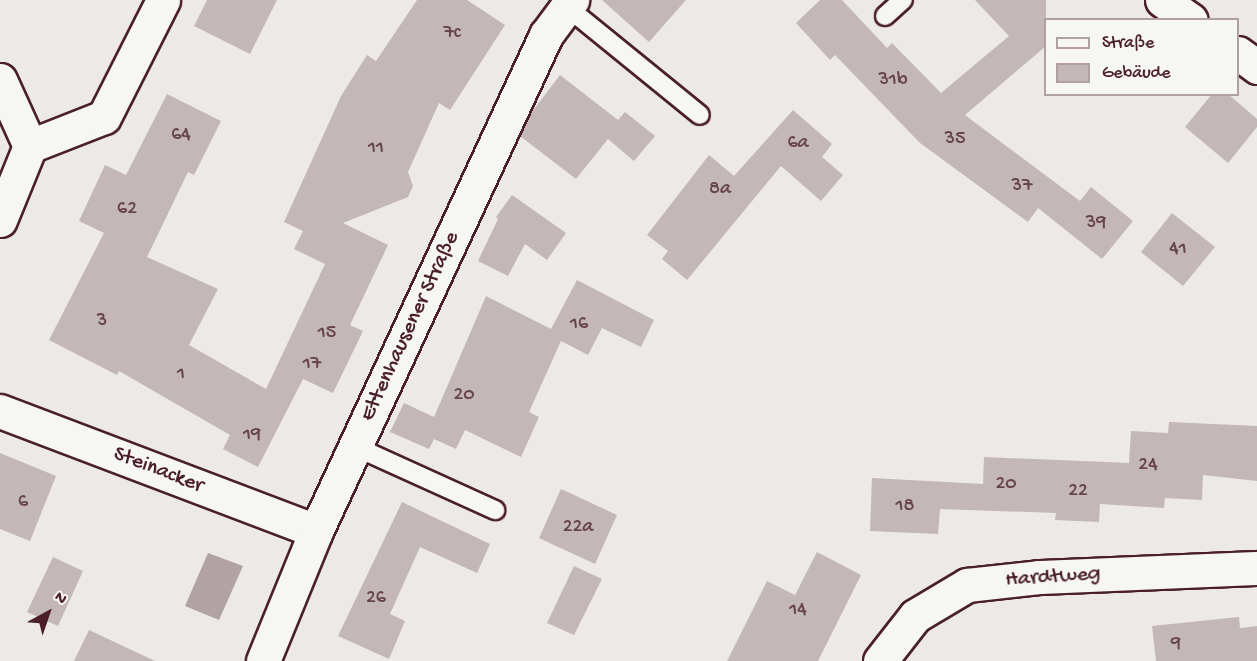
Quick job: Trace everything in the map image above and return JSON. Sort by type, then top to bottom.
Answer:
[{"type":"street","points":[[30,146],[104,117],[163,0]]},
{"type":"street","points":[[1162,0],[1188,18]]},
{"type":"street","name":"Ettenhausener Straße","points":[[263,661],[316,531],[546,35],[569,4]]},
{"type":"street","points":[[1239,54],[1257,67]]},
{"type":"street","points":[[0,80],[30,146],[0,220]]},
{"type":"street","name":"Steinacker","points":[[0,411],[316,531]]},
{"type":"street","name":"Hardtweg","points":[[880,661],[915,616],[967,585],[1039,577],[1257,568]]},
{"type":"lane","points":[[885,16],[903,0]]},
{"type":"lane","points":[[569,4],[700,116]]},
{"type":"lane","points":[[356,447],[495,510]]},
{"type":"shaded area","points":[[208,553],[243,566],[219,620],[185,606]]},
{"type":"building","points":[[207,0],[277,0],[250,54],[194,26]]},
{"type":"building","points":[[417,0],[467,0],[505,25],[450,110],[439,103],[408,172],[413,186],[408,197],[343,223],[388,245],[350,325],[363,331],[333,393],[303,379],[258,467],[223,449],[230,435],[119,371],[117,375],[49,340],[104,233],[79,221],[105,165],[126,175],[167,94],[221,121],[194,175],[188,172],[147,257],[218,289],[189,345],[266,389],[325,264],[294,249],[303,231],[284,222],[341,96],[367,55],[376,61]]},
{"type":"building","points":[[602,0],[686,0],[649,42]]},
{"type":"building","points":[[820,0],[842,0],[887,48],[892,43],[941,93],[1009,36],[975,0],[1046,0],[1044,48],[965,115],[1080,201],[1091,187],[1133,221],[1102,259],[1038,208],[1028,222],[920,143],[835,55],[830,60],[796,23]]},
{"type":"building","points":[[560,75],[618,120],[625,112],[655,136],[634,161],[608,139],[576,179],[520,136],[531,113]]},
{"type":"building","points":[[1210,96],[1230,96],[1257,119],[1257,127],[1228,163],[1185,127]]},
{"type":"building","points":[[793,110],[832,144],[822,157],[843,175],[821,201],[781,166],[687,280],[662,259],[668,251],[647,235],[709,155],[734,176]]},
{"type":"building","points":[[512,195],[566,233],[547,260],[525,244],[508,276],[478,261],[498,219],[496,217]]},
{"type":"building","points":[[1172,213],[1215,247],[1183,286],[1141,252]]},
{"type":"building","points":[[577,280],[654,320],[641,347],[602,328],[588,355],[561,341],[529,412],[539,417],[521,457],[465,430],[456,449],[434,439],[429,449],[390,432],[404,403],[434,417],[486,296],[551,329]]},
{"type":"building","points":[[1169,422],[1257,426],[1257,481],[1203,475],[1202,500],[1165,498],[1164,508],[1100,504],[1099,522],[1055,520],[1056,513],[940,509],[938,534],[870,531],[872,478],[983,484],[984,457],[1129,463],[1131,431],[1168,433]]},
{"type":"building","points":[[0,453],[56,476],[30,541],[0,529]]},
{"type":"building","points":[[561,489],[617,515],[595,564],[539,538]]},
{"type":"building","points":[[402,502],[490,544],[477,573],[420,547],[390,614],[405,621],[389,659],[338,636]]},
{"type":"building","points":[[817,552],[861,575],[818,661],[727,661],[767,581],[795,595]]},
{"type":"building","points":[[53,557],[83,571],[58,626],[27,612]]},
{"type":"building","points":[[574,566],[602,579],[574,635],[547,623]]},
{"type":"building","points":[[1239,617],[1240,628],[1257,626],[1257,661],[1156,661],[1152,626]]},
{"type":"building","points":[[89,630],[155,661],[74,661]]}]
